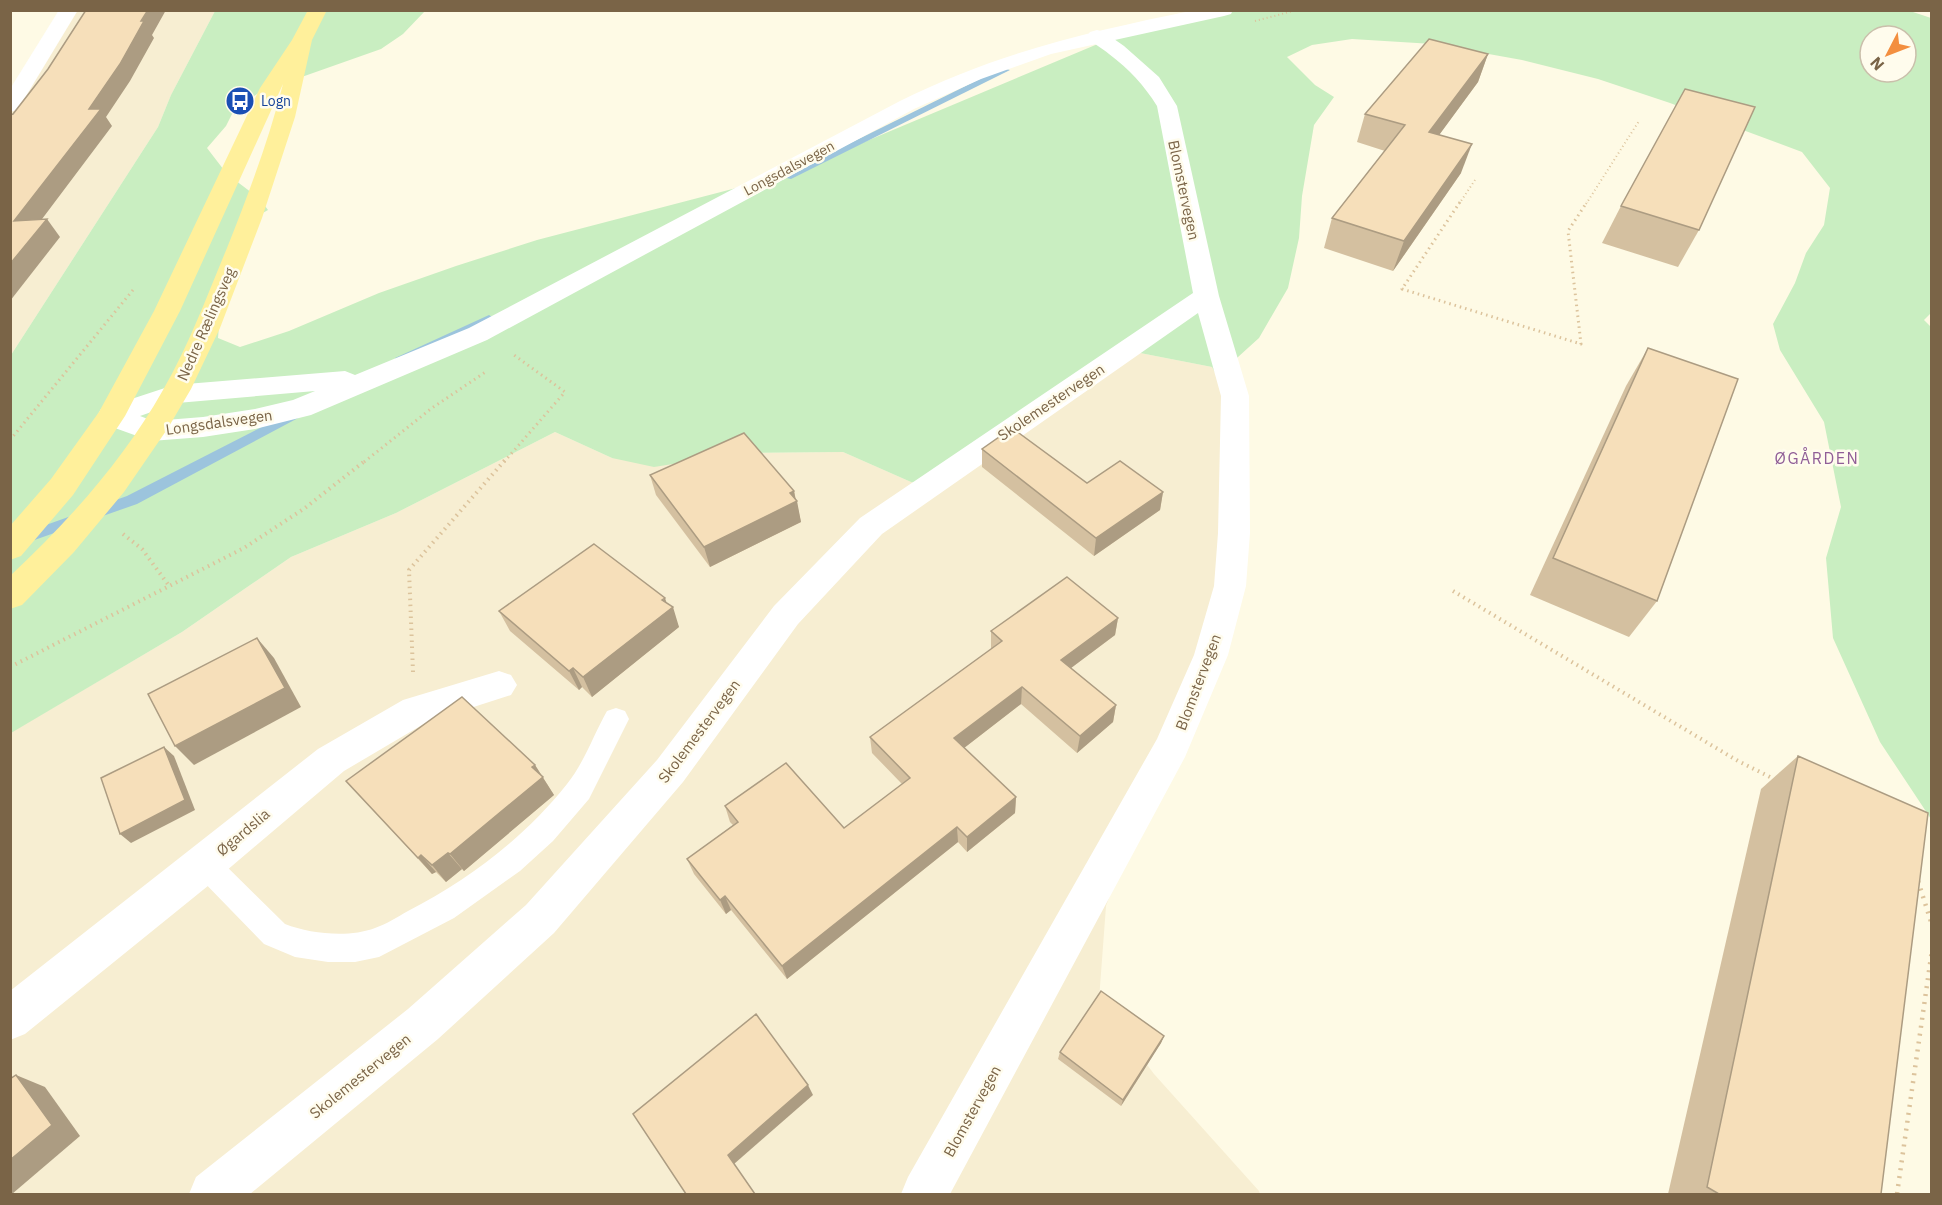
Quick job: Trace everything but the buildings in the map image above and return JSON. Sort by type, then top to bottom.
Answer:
[{"type":"main road","name":"Nedre Rælingsveg","points":[[10,548],[62,488],[111,416],[148,349],[270,88],[302,40],[318,10]]},
{"type":"main road","name":"Nedre Rælingsveg","points":[[10,596],[77,530],[151,430],[174,394],[198,347],[258,199],[294,87],[302,40]]},
{"type":"street","points":[[10,106],[69,10]]},
{"type":"street","name":"Longsdalsvegen","points":[[111,416],[151,430],[203,427],[255,419],[301,408],[478,333],[925,96],[986,69],[1097,36],[1224,10]]},
{"type":"street","name":"Blomstervegen","points":[[925,1194],[1172,746],[1211,655],[1230,586],[1234,533],[1235,396],[1206,296],[1167,106],[1152,81],[1117,50],[1097,36]]},
{"type":"street","name":"Skolemestervegen","points":[[213,1194],[423,1024],[540,919],[670,771],[786,615],[871,526],[1206,296]]},
{"type":"street","name":"Longsdalsvegen","points":[[111,416],[174,394],[374,378]]},
{"type":"street","name":"Øgardslia","points":[[10,1019],[205,864],[331,760],[416,711],[498,685]]},
{"type":"lane","points":[[205,864],[275,934],[295,942],[328,947],[355,947],[380,942],[444,909],[510,862],[543,832],[579,790],[616,719]]},
{"type":"path","points":[[1475,180],[1401,289],[1581,344],[1568,231],[1640,121]]},
{"type":"path","points":[[10,440],[135,288]]},
{"type":"path","points":[[416,711],[409,570],[564,392],[513,354]]},
{"type":"path","points":[[10,667],[170,587],[275,529],[432,408],[494,367]]},
{"type":"path","points":[[113,529],[122,533],[142,549],[170,587]]},
{"type":"path","points":[[1453,591],[1737,761],[1780,781]]},
{"type":"path","points":[[1916,873],[1932,925]]},
{"type":"path","points":[[1897,1194],[1932,950]]},
{"type":"shaded area","points":[[74,11],[215,11],[171,95],[158,127],[11,355],[11,107]]},
{"type":"shaded area","points":[[1135,352],[1212,367],[1232,396],[1225,584],[1106,906],[1099,1000],[1154,1074],[1260,1194],[11,1194],[10,733],[182,632],[291,557],[396,513],[555,432],[612,458],[843,452],[911,482],[934,487]]},
{"type":"green space","points":[[1907,10],[1931,18],[1932,312],[1924,320],[1932,328],[1931,819],[1880,742],[1833,638],[1826,558],[1841,507],[1824,422],[1780,350],[1773,324],[1795,283],[1806,253],[1824,225],[1830,188],[1802,152],[1598,79],[1522,60],[1433,44],[1352,39],[1312,45],[1287,57],[1315,85],[1334,97],[1314,125],[1302,196],[1299,238],[1288,288],[1259,338],[1217,376],[1212,367],[1135,352],[934,487],[911,482],[843,452],[742,453],[654,467],[612,458],[555,432],[396,513],[291,557],[182,632],[11,733],[11,355],[158,127],[171,95],[215,11],[425,11],[403,34],[381,49],[262,91],[235,108],[226,126],[207,148],[227,174],[260,199],[268,210],[254,218],[222,289],[218,338],[240,347],[289,331],[379,293],[537,240],[763,181],[819,161],[1124,33],[1201,11]]},
{"type":"waterway","points":[[787,177],[1005,70]]},
{"type":"waterway","points":[[401,358],[489,319]]},
{"type":"waterway","points":[[23,539],[132,500],[295,414]]},
{"type":"place","name":"Logn","points":[[240,101]]},
{"type":"district","name":"ØGÅRDEN","points":[[1817,458]]}]
